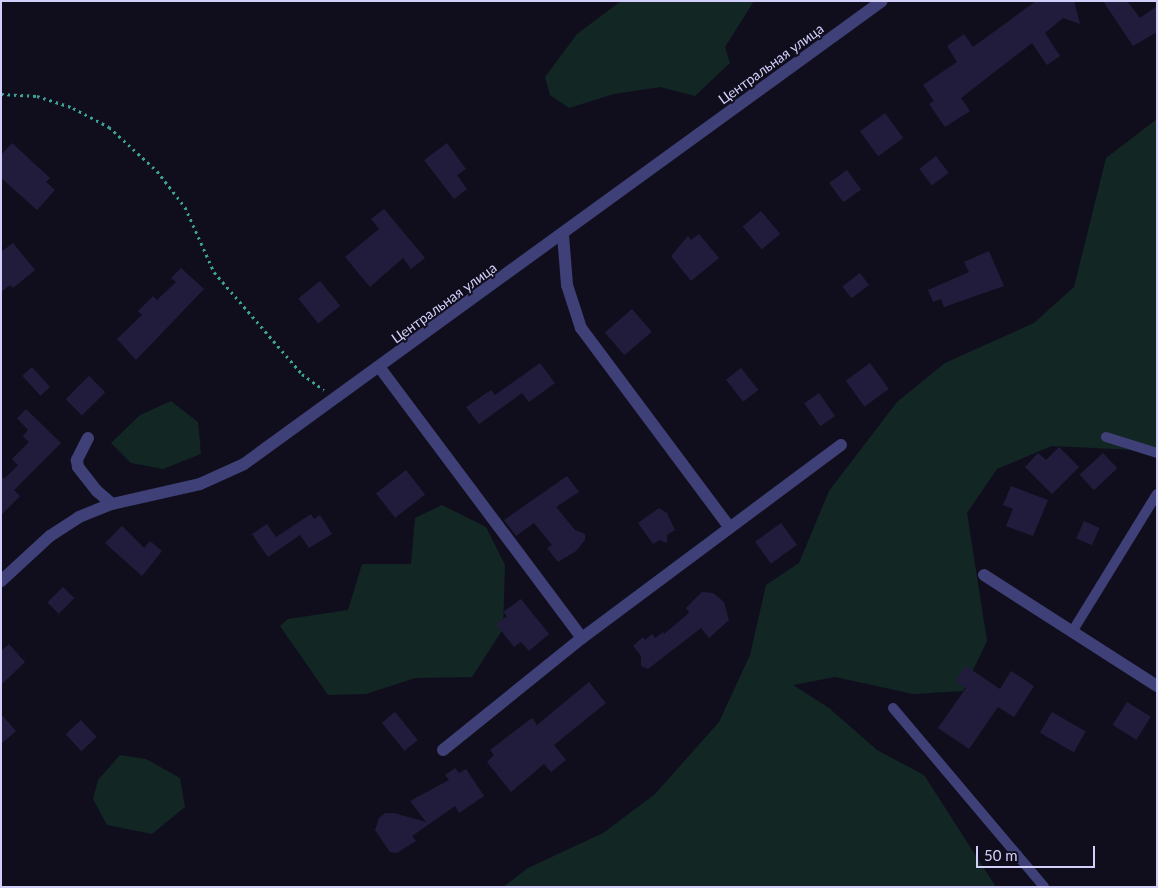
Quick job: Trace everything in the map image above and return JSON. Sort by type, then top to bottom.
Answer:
[{"type":"street","name":"Центральная улица","points":[[1,580],[50,536],[79,517],[112,504],[200,484],[244,464],[341,398],[882,1]]},
{"type":"street","points":[[563,235],[567,284],[581,328],[730,528]]},
{"type":"street","points":[[380,368],[582,638]]},
{"type":"street","points":[[88,438],[77,460],[78,466],[97,491],[112,504]]},
{"type":"street","points":[[443,750],[582,638],[841,445]]},
{"type":"street","points":[[984,575],[1157,686]]},
{"type":"lane","points":[[1106,437],[1157,453]]},
{"type":"lane","points":[[1072,632],[1157,494]]},
{"type":"lane","points":[[893,708],[1044,887]]},
{"type":"path","points":[[1,94],[37,96],[73,108],[109,127],[157,171],[185,207],[214,272],[302,374],[341,398]]},
{"type":"green space","points":[[621,1],[754,1],[725,47],[730,63],[695,96],[660,87],[614,94],[569,108],[550,95],[545,77],[577,34]]},
{"type":"green space","points":[[1157,119],[1157,451],[1052,446],[997,469],[967,513],[987,641],[963,691],[913,694],[835,677],[793,685],[829,708],[877,750],[924,775],[996,887],[503,887],[528,868],[603,833],[655,794],[719,722],[750,655],[766,585],[799,563],[829,491],[897,402],[945,363],[1034,323],[1074,287],[1106,158]]},
{"type":"green space","points":[[171,401],[198,422],[201,454],[163,469],[131,463],[111,443],[140,415]]},
{"type":"green space","points":[[442,505],[486,527],[505,565],[503,629],[472,677],[415,678],[366,694],[328,695],[280,626],[288,619],[348,610],[362,564],[411,564],[415,518]]},
{"type":"green space","points":[[120,755],[146,759],[180,778],[185,807],[152,834],[107,825],[93,799],[98,780]]},
{"type":"building","points":[[1036,1],[1074,1],[1080,24],[1063,18],[1045,33],[1060,56],[1047,65],[1032,43],[961,98],[970,111],[945,127],[929,104],[934,101],[923,85],[957,62],[947,46],[964,34],[973,47]]},
{"type":"building","points":[[1103,1],[1127,1],[1140,18],[1157,6],[1157,32],[1133,46]]},
{"type":"building","points":[[885,113],[903,138],[878,156],[860,131]]},
{"type":"building","points":[[12,143],[50,178],[46,182],[55,190],[37,210],[1,178],[1,155]]},
{"type":"building","points":[[447,143],[466,169],[457,175],[467,189],[454,199],[424,160]]},
{"type":"building","points":[[936,156],[949,173],[932,185],[919,169]]},
{"type":"building","points":[[847,170],[861,189],[843,202],[829,183]]},
{"type":"building","points":[[384,209],[425,258],[411,269],[403,258],[370,287],[345,257],[379,229],[371,219]]},
{"type":"building","points":[[761,211],[780,234],[762,249],[743,226]]},
{"type":"building","points":[[699,234],[719,258],[691,281],[671,256],[688,236],[691,240]]},
{"type":"building","points":[[13,243],[35,270],[13,288],[10,285],[1,292],[1,252]]},
{"type":"building","points":[[989,251],[1004,286],[944,307],[941,299],[933,302],[928,290],[969,272],[964,262]]},
{"type":"building","points":[[181,268],[204,289],[136,360],[117,339],[142,315],[138,311],[153,296],[157,300],[176,282],[171,278]]},
{"type":"building","points":[[860,273],[869,285],[851,298],[842,286]]},
{"type":"building","points":[[320,281],[340,306],[318,323],[298,299]]},
{"type":"building","points":[[632,309],[652,332],[625,355],[605,333]]},
{"type":"building","points":[[540,363],[555,383],[529,402],[522,393],[479,424],[466,407],[491,390],[495,395]]},
{"type":"building","points":[[870,363],[889,389],[865,407],[846,381]]},
{"type":"building","points":[[32,367],[50,387],[40,396],[22,376]]},
{"type":"building","points":[[741,368],[758,390],[743,402],[726,380]]},
{"type":"building","points":[[89,376],[105,392],[82,416],[66,399]]},
{"type":"building","points":[[819,393],[835,416],[820,426],[804,403]]},
{"type":"building","points":[[26,409],[61,443],[14,490],[20,496],[1,515],[1,476],[4,479],[18,465],[12,459],[29,442],[23,436],[28,430],[17,418]]},
{"type":"building","points":[[1059,447],[1079,467],[1052,494],[1025,467],[1038,453],[1046,460]]},
{"type":"building","points":[[1103,453],[1117,468],[1094,490],[1080,475]]},
{"type":"building","points":[[406,470],[425,494],[395,518],[376,493]]},
{"type":"building","points":[[567,476],[579,492],[556,507],[575,530],[585,534],[585,540],[576,551],[558,562],[547,548],[552,545],[534,523],[516,536],[504,520]]},
{"type":"building","points":[[1011,486],[1048,500],[1033,536],[1006,526],[1013,509],[1003,505]]},
{"type":"building","points":[[659,508],[667,513],[675,530],[667,535],[667,543],[659,540],[653,544],[638,523]]},
{"type":"building","points":[[311,514],[314,519],[320,515],[332,534],[309,548],[300,535],[268,557],[252,534],[267,524],[276,537]]},
{"type":"building","points":[[1084,521],[1100,528],[1092,545],[1076,538]]},
{"type":"building","points":[[781,523],[797,545],[771,564],[755,542]]},
{"type":"building","points":[[122,526],[144,548],[150,541],[162,551],[142,576],[105,543]]},
{"type":"building","points":[[63,587],[74,598],[59,614],[47,603]]},
{"type":"building","points":[[702,592],[713,593],[724,602],[729,620],[709,638],[701,628],[648,669],[641,666],[641,656],[633,646],[643,637],[645,640],[652,634],[655,638],[663,632],[664,634],[689,613],[686,608]]},
{"type":"building","points":[[521,599],[549,634],[529,651],[521,642],[514,647],[496,624],[507,616],[503,612]]},
{"type":"building","points":[[9,644],[25,662],[1,685],[1,651]]},
{"type":"building","points":[[966,666],[1000,689],[1011,671],[1034,686],[1014,717],[998,707],[969,749],[938,728],[966,688],[955,681]]},
{"type":"building","points":[[589,682],[606,703],[554,745],[566,760],[551,772],[544,764],[511,792],[487,762],[494,755],[490,750],[532,718],[537,725]]},
{"type":"building","points":[[1127,702],[1151,717],[1136,740],[1113,725]]},
{"type":"building","points":[[395,712],[418,740],[404,751],[382,723]]},
{"type":"building","points":[[1052,712],[1086,732],[1074,752],[1040,733]]},
{"type":"building","points":[[1,714],[16,731],[1,744]]},
{"type":"building","points":[[81,720],[97,737],[81,751],[66,734]]},
{"type":"building","points":[[455,768],[459,773],[466,769],[484,796],[459,813],[455,806],[412,836],[416,841],[397,853],[390,852],[375,830],[379,818],[385,813],[394,813],[426,822],[410,801],[449,780],[445,775]]}]
